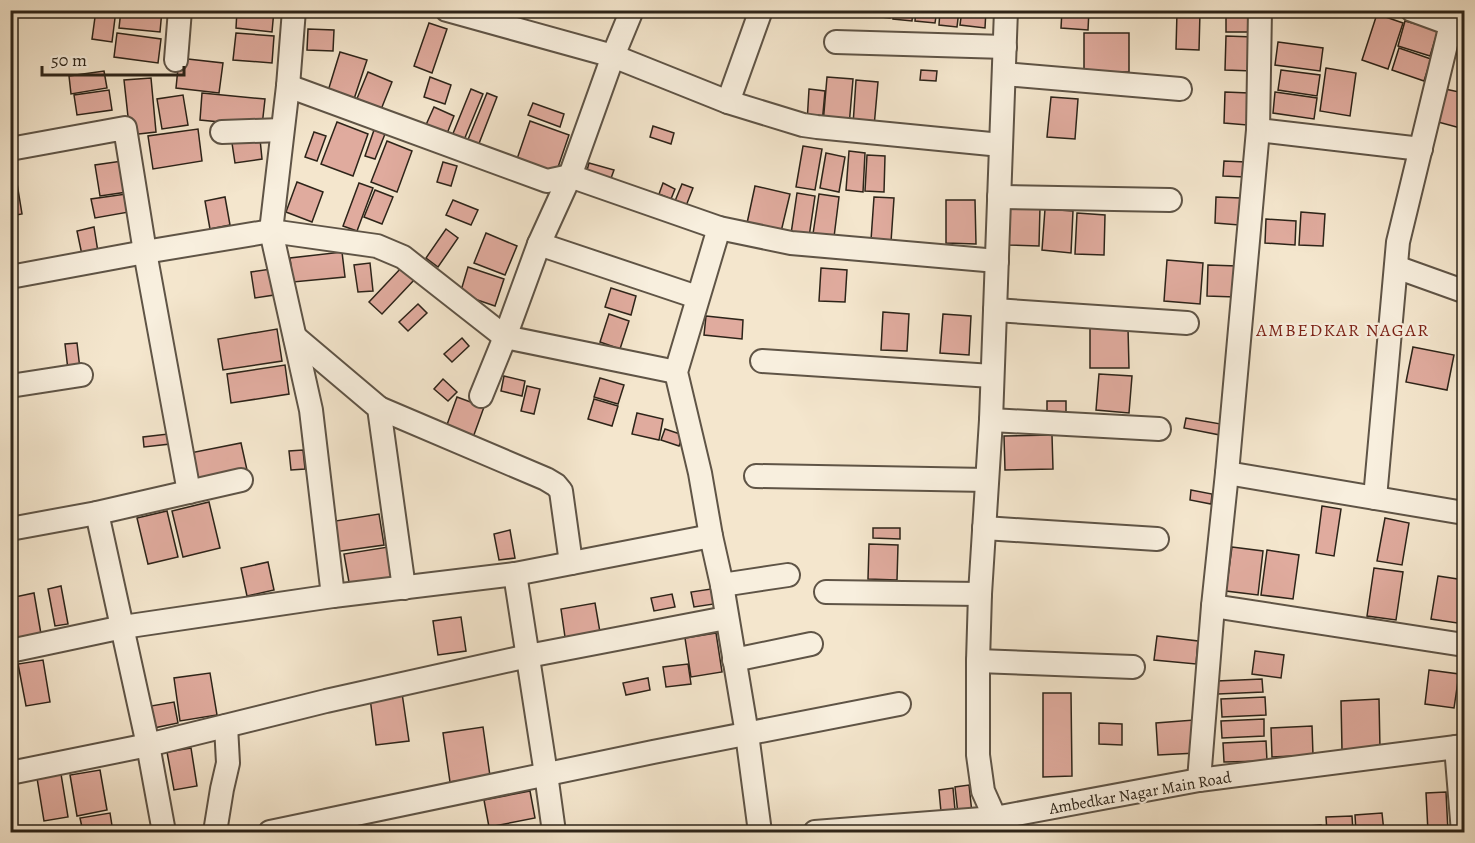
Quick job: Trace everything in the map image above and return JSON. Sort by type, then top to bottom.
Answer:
[{"type":"street","points":[[176,60],[180,10]]},
{"type":"street","points":[[294,10],[288,86],[271,231],[311,410],[333,596]]},
{"type":"street","points":[[447,10],[613,56],[728,102],[803,125],[1001,144]]},
{"type":"street","points":[[481,396],[539,244],[570,176],[632,10]]},
{"type":"street","points":[[728,102],[761,10]]},
{"type":"street","points":[[996,825],[983,791],[978,755],[978,661],[991,420],[1006,10]]},
{"type":"street","points":[[1199,780],[1258,130],[1260,10]]},
{"type":"street","points":[[1375,498],[1398,242],[1457,21],[1412,10]]},
{"type":"street","points":[[836,42],[1005,47]]},
{"type":"street","points":[[1004,74],[1180,88]]},
{"type":"street","points":[[288,86],[547,181],[570,176],[719,228],[791,243],[997,261]]},
{"type":"street","points":[[10,149],[125,128],[189,492]]},
{"type":"street","points":[[222,132],[282,130]]},
{"type":"street","points":[[1258,130],[1421,149]]},
{"type":"street","points":[[999,197],[1170,200]]},
{"type":"street","points":[[719,228],[676,372],[700,473],[722,585],[747,734],[760,832]]},
{"type":"street","points":[[10,277],[271,231],[377,246],[403,257],[505,337],[676,372]]},
{"type":"street","points":[[539,244],[697,297]]},
{"type":"street","points":[[1396,267],[1463,291]]},
{"type":"street","points":[[995,310],[1187,323]]},
{"type":"street","points":[[295,336],[379,408],[556,485],[561,491],[571,563]]},
{"type":"street","points":[[762,361],[992,376]]},
{"type":"street","points":[[10,386],[81,375]]},
{"type":"street","points":[[379,408],[404,588]]},
{"type":"street","points":[[991,420],[1159,429]]},
{"type":"street","points":[[1227,473],[1464,513]]},
{"type":"street","points":[[756,476],[987,480]]},
{"type":"street","points":[[10,529],[97,513],[241,480]]},
{"type":"street","points":[[97,513],[148,745],[164,832]]},
{"type":"street","points":[[984,528],[1157,539]]},
{"type":"street","points":[[10,651],[123,627],[333,596],[515,574],[711,536]]},
{"type":"street","points":[[515,574],[554,832]]},
{"type":"street","points":[[722,585],[788,575]]},
{"type":"street","points":[[826,592],[980,594]]},
{"type":"street","points":[[1213,606],[1464,645]]},
{"type":"street","points":[[10,773],[148,745],[326,701],[528,656],[726,618]]},
{"type":"street","points":[[734,660],[810,644]]},
{"type":"street","points":[[978,661],[1133,667]]},
{"type":"street","points":[[270,832],[899,704]]},
{"type":"street","points":[[215,832],[228,763],[226,726]]},
{"type":"street","points":[[1460,746],[1463,832]]},
{"type":"street","name":"Ambedkar Nagar Main Road","points":[[815,832],[996,825],[1199,780],[1460,746]]},
{"type":"building","points":[[96,10],[116,10],[112,42],[92,39]]},
{"type":"building","points":[[121,10],[162,10],[160,32],[119,28]]},
{"type":"building","points":[[237,10],[274,10],[272,32],[236,28]]},
{"type":"building","points":[[823,10],[844,10],[843,14],[823,12]]},
{"type":"building","points":[[847,10],[868,10],[867,16],[847,14]]},
{"type":"building","points":[[871,10],[890,10],[890,18],[871,16]]},
{"type":"building","points":[[894,10],[913,10],[912,21],[893,19]]},
{"type":"building","points":[[916,10],[937,10],[935,23],[915,21]]},
{"type":"building","points":[[940,10],[959,10],[957,27],[939,25]]},
{"type":"building","points":[[962,10],[986,10],[985,28],[960,25]]},
{"type":"building","points":[[1062,10],[1089,10],[1088,30],[1061,28]]},
{"type":"building","points":[[1226,10],[1249,10],[1249,32],[1226,32]]},
{"type":"building","points":[[1177,12],[1200,12],[1199,50],[1176,49]]},
{"type":"building","points":[[1377,14],[1403,23],[1388,69],[1362,60]]},
{"type":"building","points":[[1405,21],[1438,30],[1430,56],[1398,46]]},
{"type":"building","points":[[429,23],[447,29],[432,73],[414,66]]},
{"type":"building","points":[[308,29],[334,30],[333,51],[307,50]]},
{"type":"building","points":[[117,33],[161,39],[158,63],[114,57]]},
{"type":"building","points":[[236,33],[274,36],[272,63],[233,60]]},
{"type":"building","points":[[1084,33],[1129,33],[1129,72],[1084,72]]},
{"type":"building","points":[[1226,36],[1254,37],[1253,71],[1225,70]]},
{"type":"building","points":[[1278,42],[1323,48],[1320,71],[1275,65]]},
{"type":"building","points":[[1399,48],[1431,59],[1424,81],[1392,70]]},
{"type":"building","points":[[340,52],[367,60],[354,99],[328,91]]},
{"type":"building","points":[[179,58],[223,63],[219,93],[176,88]]},
{"type":"building","points":[[1326,68],[1356,73],[1350,116],[1320,111]]},
{"type":"building","points":[[921,70],[937,71],[936,81],[920,80]]},
{"type":"building","points":[[1281,70],[1320,75],[1317,96],[1278,90]]},
{"type":"building","points":[[104,71],[107,88],[71,94],[69,76]]},
{"type":"building","points":[[368,72],[392,82],[380,112],[356,101]]},
{"type":"building","points":[[430,77],[451,85],[445,104],[424,97]]},
{"type":"building","points":[[827,77],[853,79],[849,126],[823,124]]},
{"type":"building","points":[[151,78],[156,132],[130,135],[124,80]]},
{"type":"building","points":[[856,80],[878,82],[874,127],[853,125]]},
{"type":"building","points":[[471,89],[483,94],[464,140],[452,136]]},
{"type":"building","points":[[809,89],[825,91],[822,124],[807,123]]},
{"type":"building","points":[[1445,89],[1464,93],[1464,129],[1438,122]]},
{"type":"building","points":[[109,90],[112,110],[77,115],[74,95]]},
{"type":"building","points":[[1225,92],[1249,93],[1247,125],[1224,123]]},
{"type":"building","points":[[1275,92],[1317,98],[1314,119],[1273,113]]},
{"type":"building","points":[[202,93],[265,99],[262,126],[200,120]]},
{"type":"building","points":[[487,93],[497,97],[478,146],[467,142]]},
{"type":"building","points":[[183,95],[188,125],[162,129],[157,99]]},
{"type":"building","points":[[1051,97],[1078,99],[1075,139],[1047,137]]},
{"type":"building","points":[[533,103],[564,114],[560,127],[528,115]]},
{"type":"building","points":[[434,107],[454,116],[446,136],[425,127]]},
{"type":"building","points":[[530,121],[569,135],[556,173],[517,159]]},
{"type":"building","points":[[337,122],[368,134],[353,176],[321,164]]},
{"type":"building","points":[[653,126],[674,133],[671,144],[650,137]]},
{"type":"building","points":[[198,129],[202,161],[153,169],[148,136]]},
{"type":"building","points":[[374,130],[385,134],[375,159],[365,156]]},
{"type":"building","points":[[314,132],[326,136],[317,161],[305,157]]},
{"type":"building","points":[[260,139],[262,159],[235,163],[232,143]]},
{"type":"building","points":[[387,141],[412,151],[397,192],[371,182]]},
{"type":"building","points":[[803,146],[822,149],[815,190],[796,187]]},
{"type":"building","points":[[849,151],[865,153],[863,192],[846,190]]},
{"type":"building","points":[[826,153],[845,157],[839,192],[820,188]]},
{"type":"building","points":[[867,155],[885,156],[884,192],[865,191]]},
{"type":"building","points":[[10,159],[13,159],[22,214],[10,216]]},
{"type":"building","points":[[122,161],[127,192],[100,196],[95,165]]},
{"type":"building","points":[[1224,161],[1246,162],[1245,177],[1223,176]]},
{"type":"building","points":[[443,162],[457,166],[451,186],[437,182]]},
{"type":"building","points":[[589,163],[614,170],[610,181],[586,174]]},
{"type":"building","points":[[297,182],[323,192],[312,222],[286,212]]},
{"type":"building","points":[[359,183],[373,188],[357,231],[343,226]]},
{"type":"building","points":[[663,183],[675,189],[671,199],[659,194]]},
{"type":"building","points":[[682,184],[693,188],[686,206],[675,201]]},
{"type":"building","points":[[755,186],[790,194],[780,236],[746,228]]},
{"type":"building","points":[[375,190],[393,197],[382,224],[364,217]]},
{"type":"building","points":[[797,193],[815,196],[809,237],[791,234]]},
{"type":"building","points":[[126,194],[129,212],[95,218],[91,199]]},
{"type":"building","points":[[819,194],[839,197],[834,237],[813,234]]},
{"type":"building","points":[[225,197],[230,225],[210,229],[205,201]]},
{"type":"building","points":[[874,197],[894,198],[891,242],[871,240]]},
{"type":"building","points":[[1216,197],[1240,198],[1239,225],[1215,223]]},
{"type":"building","points":[[453,200],[478,210],[471,225],[446,215]]},
{"type":"building","points":[[946,200],[975,200],[976,244],[946,243]]},
{"type":"building","points":[[1010,206],[1040,207],[1039,246],[1009,245]]},
{"type":"building","points":[[1045,209],[1073,211],[1071,253],[1042,250]]},
{"type":"building","points":[[1301,212],[1325,214],[1323,246],[1299,245]]},
{"type":"building","points":[[1077,213],[1105,215],[1104,255],[1075,254]]},
{"type":"building","points":[[1266,219],[1296,221],[1295,245],[1265,243]]},
{"type":"building","points":[[94,227],[98,252],[82,255],[77,231]]},
{"type":"building","points":[[446,229],[458,238],[438,267],[426,258]]},
{"type":"building","points":[[486,233],[517,246],[505,275],[474,263]]},
{"type":"building","points":[[342,252],[345,277],[293,282],[290,258]]},
{"type":"building","points":[[1167,260],[1203,263],[1200,304],[1164,301]]},
{"type":"building","points":[[370,263],[373,291],[358,292],[354,265]]},
{"type":"building","points":[[1208,265],[1237,266],[1235,297],[1207,296]]},
{"type":"building","points":[[402,267],[415,279],[382,314],[369,302]]},
{"type":"building","points":[[468,267],[504,279],[495,306],[460,294]]},
{"type":"building","points":[[821,268],[847,270],[845,302],[819,301]]},
{"type":"building","points":[[271,269],[274,295],[255,298],[251,272]]},
{"type":"building","points":[[611,288],[636,296],[631,315],[605,307]]},
{"type":"building","points":[[418,304],[427,313],[408,331],[399,322]]},
{"type":"building","points":[[883,312],[909,314],[907,351],[881,350]]},
{"type":"building","points":[[609,314],[629,321],[620,349],[600,342]]},
{"type":"building","points":[[943,314],[971,316],[969,355],[940,353]]},
{"type":"building","points":[[706,316],[743,320],[742,339],[704,335]]},
{"type":"building","points":[[1090,328],[1128,328],[1129,368],[1090,368]]},
{"type":"building","points":[[277,329],[282,361],[223,370],[218,339]]},
{"type":"building","points":[[462,338],[469,346],[452,362],[444,354]]},
{"type":"building","points":[[77,343],[80,369],[68,370],[65,344]]},
{"type":"building","points":[[1413,347],[1454,355],[1447,390],[1406,382]]},
{"type":"building","points":[[285,365],[289,394],[231,403],[227,374]]},
{"type":"building","points":[[1099,374],[1132,376],[1129,413],[1096,410]]},
{"type":"building","points":[[504,376],[525,381],[522,396],[501,391]]},
{"type":"building","points":[[600,378],[624,385],[618,404],[594,397]]},
{"type":"building","points":[[443,379],[457,392],[448,401],[434,389]]},
{"type":"building","points":[[527,386],[540,389],[534,414],[521,411]]},
{"type":"building","points":[[457,397],[484,407],[471,443],[444,433]]},
{"type":"building","points":[[594,399],[618,406],[612,426],[588,419]]},
{"type":"building","points":[[1047,401],[1066,401],[1066,412],[1047,411]]},
{"type":"building","points":[[637,413],[663,419],[659,440],[632,434]]},
{"type":"building","points":[[1186,418],[1221,424],[1220,435],[1184,428]]},
{"type":"building","points":[[665,429],[683,435],[679,446],[661,440]]},
{"type":"building","points":[[168,434],[170,444],[144,447],[143,437]]},
{"type":"building","points":[[1052,435],[1053,469],[1005,470],[1004,436]]},
{"type":"building","points":[[241,443],[247,470],[196,480],[190,453]]},
{"type":"building","points":[[303,450],[305,469],[291,470],[289,451]]},
{"type":"building","points":[[1191,490],[1212,494],[1211,504],[1190,500]]},
{"type":"building","points":[[209,502],[220,548],[183,557],[172,511]]},
{"type":"building","points":[[1322,506],[1341,509],[1334,556],[1316,553]]},
{"type":"building","points":[[167,511],[178,557],[148,564],[137,518]]},
{"type":"building","points":[[379,514],[384,545],[334,552],[329,522]]},
{"type":"building","points":[[1385,518],[1409,523],[1402,565],[1377,561]]},
{"type":"building","points":[[873,528],[900,528],[900,539],[873,538]]},
{"type":"building","points":[[510,530],[515,558],[499,560],[494,534]]},
{"type":"building","points":[[869,544],[898,545],[897,580],[868,579]]},
{"type":"building","points":[[388,547],[394,581],[350,588],[344,554]]},
{"type":"building","points":[[1232,547],[1263,551],[1258,595],[1226,591]]},
{"type":"building","points":[[1267,550],[1299,555],[1293,599],[1261,595]]},
{"type":"building","points":[[268,562],[274,590],[247,596],[241,568]]},
{"type":"building","points":[[1374,568],[1403,572],[1396,620],[1367,616]]},
{"type":"building","points":[[1438,576],[1464,580],[1464,624],[1431,619]]},
{"type":"building","points":[[61,586],[68,624],[55,626],[48,589]]},
{"type":"building","points":[[711,589],[714,604],[694,607],[691,592]]},
{"type":"building","points":[[34,593],[41,634],[10,640],[10,598]]},
{"type":"building","points":[[672,594],[675,607],[654,611],[651,598]]},
{"type":"building","points":[[595,603],[600,632],[565,637],[561,609]]},
{"type":"building","points":[[461,617],[466,651],[438,655],[433,621]]},
{"type":"building","points":[[716,633],[722,672],[691,677],[685,638]]},
{"type":"building","points":[[1157,636],[1198,641],[1196,664],[1154,660]]},
{"type":"building","points":[[1255,651],[1284,655],[1281,678],[1252,674]]},
{"type":"building","points":[[43,660],[50,702],[26,706],[18,664]]},
{"type":"building","points":[[688,664],[691,684],[666,687],[663,667]]},
{"type":"building","points":[[1429,670],[1459,674],[1454,708],[1425,704]]},
{"type":"building","points":[[210,673],[217,715],[180,721],[174,678]]},
{"type":"building","points":[[648,678],[650,690],[626,695],[623,683]]},
{"type":"building","points":[[1262,679],[1263,692],[1218,694],[1217,681]]},
{"type":"building","points":[[402,693],[409,741],[376,745],[370,698]]},
{"type":"building","points":[[1043,693],[1071,693],[1072,776],[1043,777]]},
{"type":"building","points":[[1265,697],[1266,715],[1222,717],[1221,699]]},
{"type":"building","points":[[1379,699],[1380,749],[1342,750],[1341,701]]},
{"type":"building","points":[[174,702],[178,723],[149,729],[145,707]]},
{"type":"building","points":[[1264,719],[1264,736],[1222,738],[1221,721]]},
{"type":"building","points":[[1194,720],[1197,753],[1158,755],[1156,723]]},
{"type":"building","points":[[1099,723],[1122,724],[1122,745],[1099,744]]},
{"type":"building","points":[[1312,726],[1313,755],[1272,757],[1271,728]]},
{"type":"building","points":[[483,727],[490,776],[450,782],[443,733]]},
{"type":"building","points":[[1266,741],[1267,761],[1224,762],[1223,743]]},
{"type":"building","points":[[191,748],[197,786],[174,790],[167,752]]},
{"type":"building","points":[[100,770],[107,810],[77,816],[70,775]]},
{"type":"building","points":[[61,774],[68,817],[44,821],[37,778]]},
{"type":"building","points":[[969,785],[972,813],[958,814],[955,787]]},
{"type":"building","points":[[953,788],[955,810],[941,812],[939,790]]},
{"type":"building","points":[[530,791],[535,818],[489,827],[484,800]]},
{"type":"building","points":[[1446,792],[1448,832],[1428,832],[1426,793]]},
{"type":"building","points":[[110,813],[113,832],[83,832],[80,818]]},
{"type":"building","points":[[1382,813],[1384,832],[1356,832],[1355,815]]},
{"type":"building","points":[[1352,816],[1353,832],[1327,832],[1326,817]]},
{"type":"building","points":[[1321,825],[1321,832],[1294,832],[1294,827]]},
{"type":"district","name":"AMBEDKAR NAGAR","points":[[1343,330]]}]
